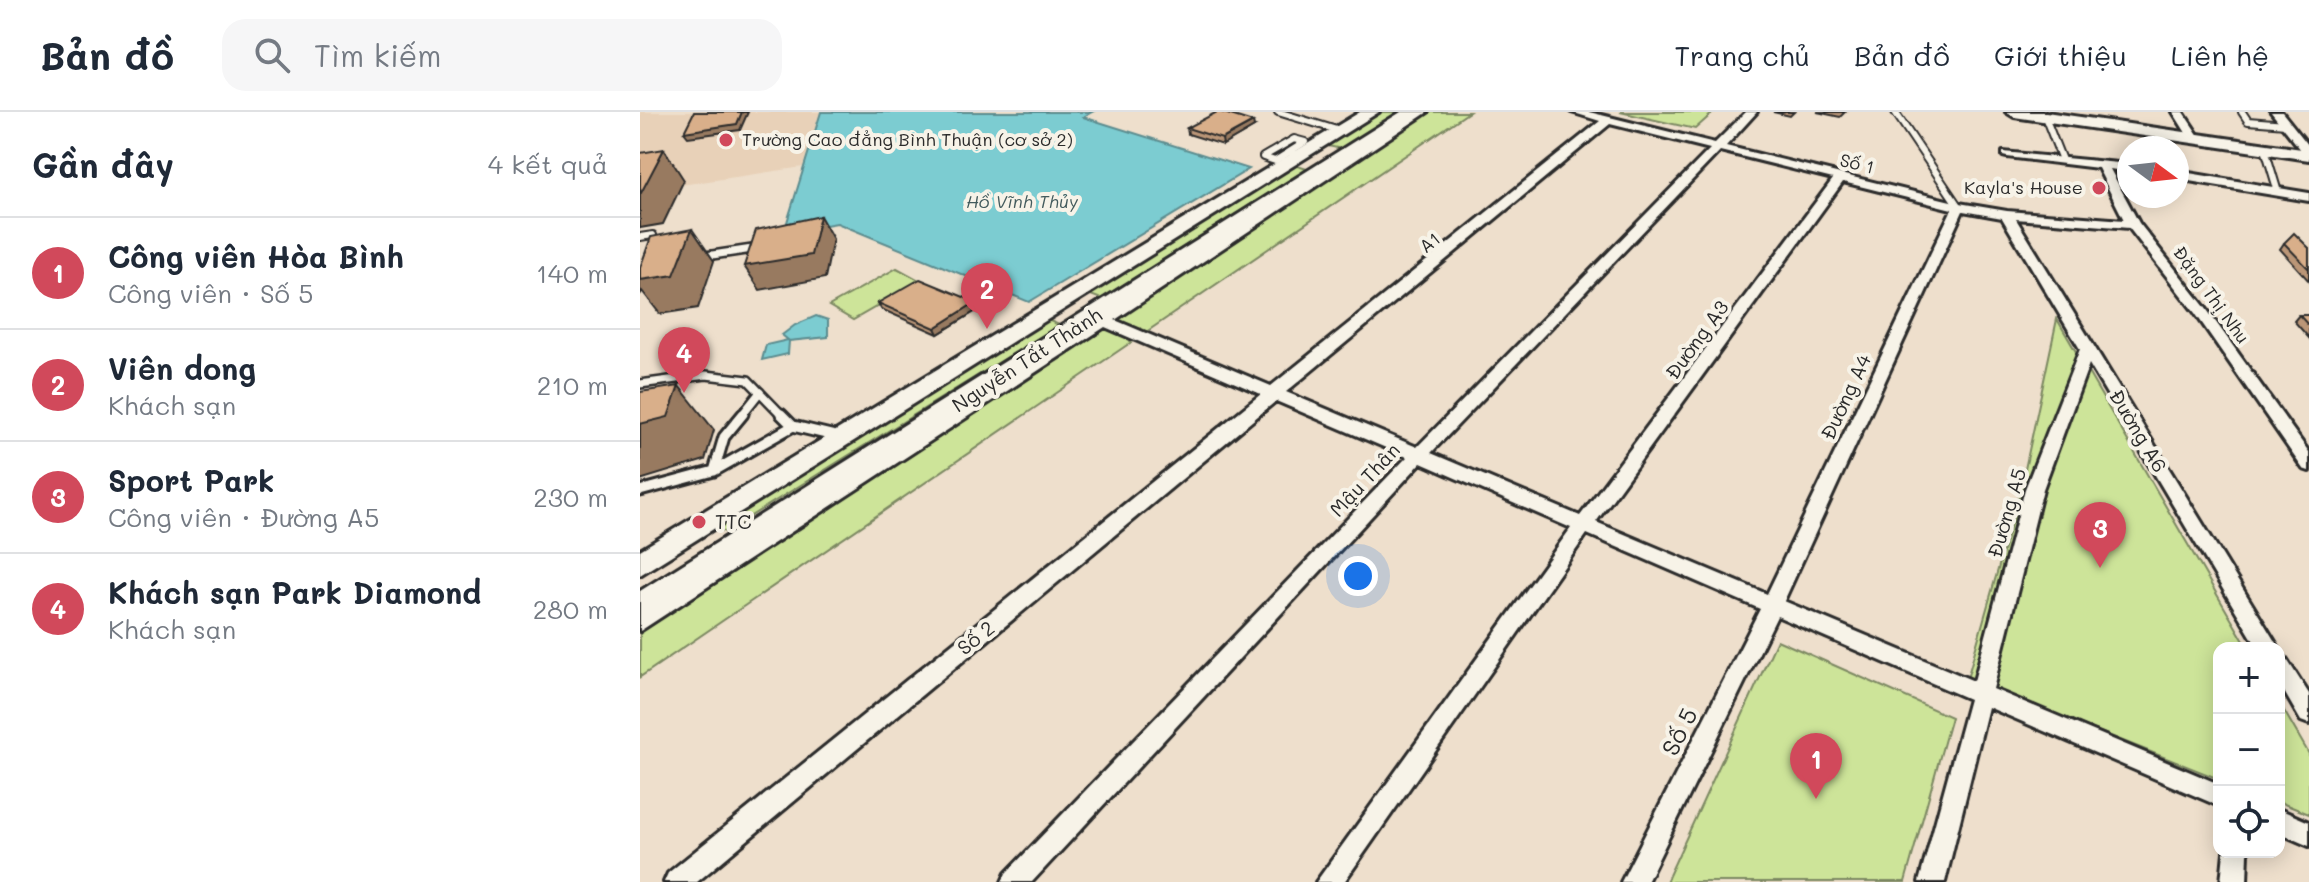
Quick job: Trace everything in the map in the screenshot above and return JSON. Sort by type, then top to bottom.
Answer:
[{"type":"street","name":"Nguyễn Tất Thành","points":[[640,564],[1062,303],[1295,154],[1371,112]]},
{"type":"street","name":"Nguyễn Tất Thành","points":[[640,606],[1099,319],[1412,112]]},
{"type":"street","points":[[640,623],[1099,319],[1423,112]]},
{"type":"street","name":"Số 1","points":[[1576,112],[1959,207],[2007,215],[2133,224]]},
{"type":"street","name":"Mậu Thân","points":[[1015,882],[1419,455],[1752,112]]},
{"type":"street","points":[[2015,112],[2045,117],[2091,118],[2195,139],[2309,154]]},
{"type":"street","points":[[2178,112],[2195,139]]},
{"type":"street","points":[[2276,112],[2309,154]]},
{"type":"street","name":"A1","points":[[1275,394],[1608,120]]},
{"type":"street","points":[[1295,154],[1332,165]]},
{"type":"street","points":[[2007,154],[2117,167]]},
{"type":"street","name":"Đặng Thị Nhu","points":[[2104,165],[2106,178],[2133,224],[2304,449],[2309,465]]},
{"type":"street","points":[[2189,177],[2309,197]]},
{"type":"street","name":"Đường A3","points":[[1329,882],[1542,581],[1840,178]]},
{"type":"street","name":"Đường A4","points":[[1772,605],[1959,207]]},
{"type":"street","name":"Đường A6","points":[[2007,215],[2265,642]]},
{"type":"street","points":[[1062,303],[2213,792]]},
{"type":"street","name":"Đường A5","points":[[1932,882],[2034,489],[2088,348]]},
{"type":"street","name":"Số 2","points":[[677,882],[1275,394]]},
{"type":"street","name":"Số 5","points":[[1634,882],[1772,605]]},
{"type":"street","points":[[2285,674],[2309,714]]},
{"type":"street","points":[[2285,824],[2309,834]]},
{"type":"street","points":[[2234,882],[2236,858]]},
{"type":"lane","points":[[1278,112],[1340,131]]},
{"type":"lane","points":[[1895,112],[1959,207]]},
{"type":"lane","points":[[2242,112],[2248,121],[2286,124]]},
{"type":"lane","points":[[2045,117],[2062,160]]},
{"type":"lane","points":[[1294,139],[1305,142],[1295,154],[1275,161],[1263,157],[1294,139]]},
{"type":"lane","points":[[2265,149],[2278,192]]},
{"type":"lane","points":[[640,237],[653,235]]},
{"type":"lane","points":[[684,259],[772,246]]},
{"type":"lane","points":[[640,384],[706,375],[748,380],[793,426],[844,438]]},
{"type":"lane","points":[[714,471],[724,437],[760,392]]},
{"type":"lane","points":[[640,491],[714,471],[793,426]]},
{"type":"shaded area","name":"Trường Cao đẳng Bình Thuận (cơ sở 2)","points":[[640,112],[821,112],[803,167],[640,191]]},
{"type":"green space","points":[[1378,112],[1400,112],[1342,149],[1323,145]]},
{"type":"green space","points":[[1423,112],[1469,112],[640,677],[640,623]]},
{"type":"green space","points":[[1620,112],[1714,112],[1695,129]]},
{"type":"green space","points":[[1294,165],[1307,169],[1101,299],[1083,292]]},
{"type":"green space","points":[[897,268],[921,281],[853,320],[829,306]]},
{"type":"green space","points":[[1043,318],[1059,325],[725,532],[706,524]]},
{"type":"green space","points":[[2057,319],[2245,642],[2213,642],[2213,777],[1967,679],[2021,488]]},
{"type":"green space","points":[[1777,640],[1951,717],[1905,882],[1666,882]]},
{"type":"green space","points":[[2285,712],[2309,754],[2309,814],[2285,804]]},
{"type":"water","name":"Hồ Vĩnh Thủy","points":[[821,112],[1092,112],[1083,117],[1249,169],[1029,302],[837,223],[784,232]]},
{"type":"water","points":[[816,316],[828,320],[828,337],[789,341],[788,354],[762,360],[766,345],[788,340],[782,335]]},
{"type":"building","points":[[694,112],[742,112],[737,124],[684,132]]},
{"type":"building","points":[[1217,112],[1253,122],[1222,139],[1187,128]]},
{"type":"building","points":[[664,149],[641,193],[640,193],[640,153]]},
{"type":"building","points":[[820,216],[811,255],[744,266],[756,230]]},
{"type":"building","points":[[692,229],[674,275],[640,280],[640,268],[651,237]]},
{"type":"building","points":[[2294,233],[2309,248],[2309,269],[2284,243]]},
{"type":"building","points":[[920,279],[976,302],[935,328],[878,303]]},
{"type":"building","points":[[2299,315],[2309,315],[2309,326]]},
{"type":"building","points":[[679,386],[668,417],[640,424],[640,392]]},
{"type":"place","name":"Trường Cao đẳng Bình Thuận (cơ sở 2)","points":[[726,140]]},
{"type":"place","name":"Kayla's House","points":[[2099,188]]},
{"type":"place","name":"Viên dong","points":[[987,329]]},
{"type":"place","name":"Khách sạn Park Diamond","points":[[684,393]]},
{"type":"place","name":"TTC","points":[[699,522]]},
{"type":"place","name":"Sport Park","points":[[2100,568]]},
{"type":"place","name":"Công viên Hòa Bình","points":[[1816,799]]}]
